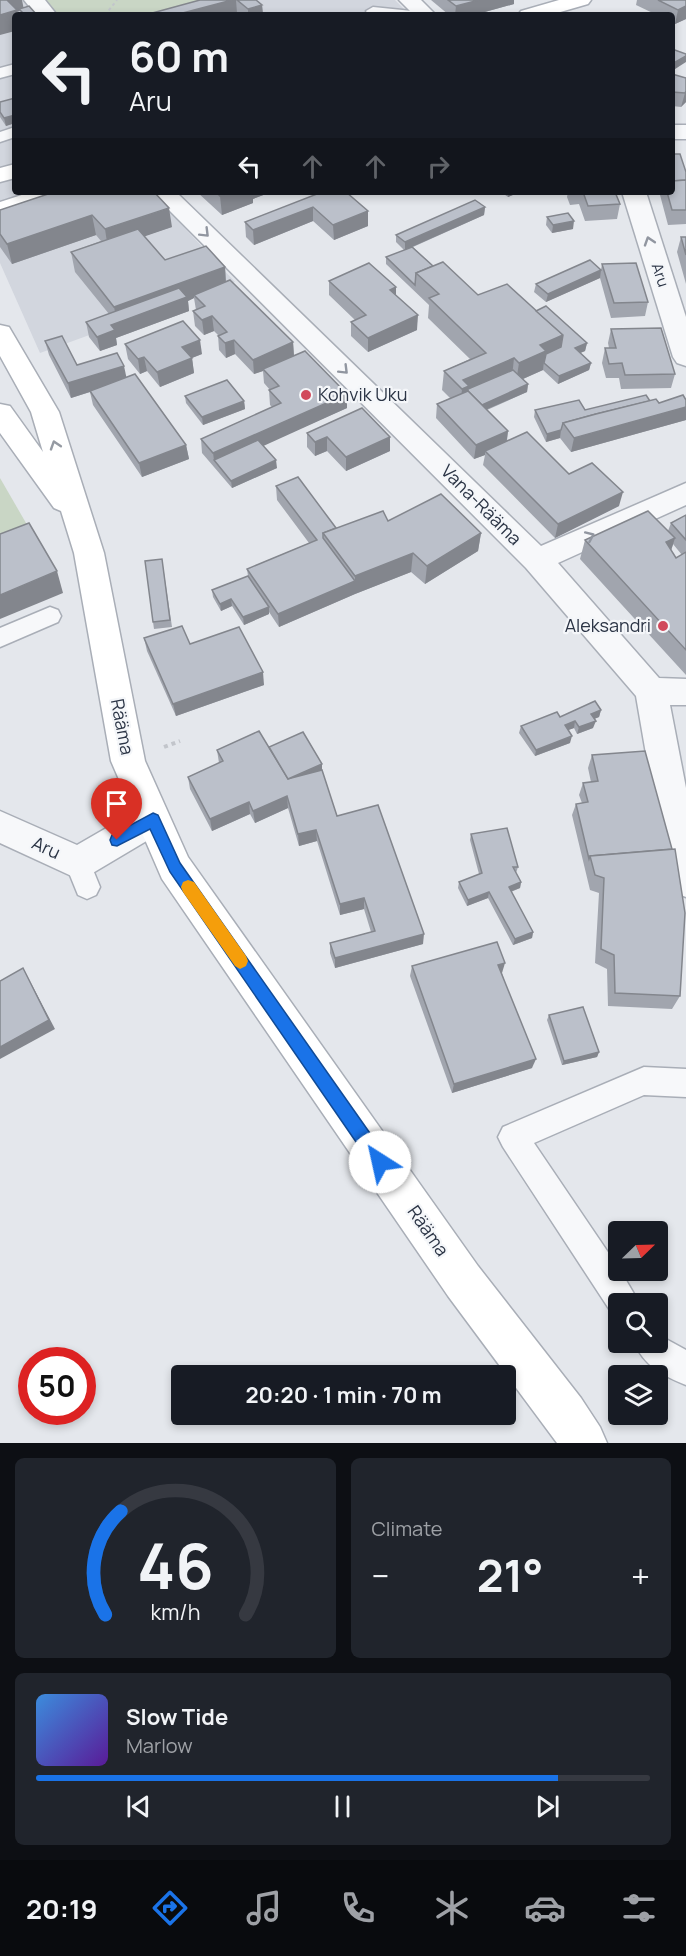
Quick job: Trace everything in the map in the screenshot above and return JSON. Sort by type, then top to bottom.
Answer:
[{"type":"main road","points":[[539,12],[581,0]]},
{"type":"main road","points":[[572,12],[604,0]]},
{"type":"main road","points":[[0,210],[45,195]]},
{"type":"main road","name":"Rääma","points":[[0,333],[45,412],[89,553],[128,761],[182,878],[463,1281],[585,1443]]},
{"type":"main road","name":"Rääma","points":[[0,413],[80,521]]},
{"type":"street","points":[[34,0],[44,12]]},
{"type":"street","points":[[409,0],[423,12]]},
{"type":"street","name":"Vana-Rääma","points":[[167,195],[537,560],[651,691]]},
{"type":"street","name":"Aru","points":[[635,195],[686,357]]},
{"type":"street","points":[[537,560],[686,493]]},
{"type":"street","points":[[686,692],[651,691],[686,881]]},
{"type":"street","name":"Aru","points":[[0,826],[83,875],[153,819]]},
{"type":"lane","points":[[373,11],[383,12]]},
{"type":"lane","points":[[0,638],[50,616]]},
{"type":"lane","points":[[617,1293],[513,1137],[644,1081],[686,1083]]},
{"type":"lane","points":[[660,1353],[686,1369]]},
{"type":"path","points":[[107,12],[117,0]]},
{"type":"path","points":[[164,747],[180,741]]},
{"type":"shaded area","points":[[0,0],[42,0],[53,12],[12,12],[12,195],[154,195],[235,282],[40,353],[0,263]]},
{"type":"shaded area","points":[[251,0],[395,0],[407,12],[208,12]]},
{"type":"green space","points":[[42,0],[251,0],[209,12],[53,12]]},
{"type":"green space","points":[[0,478],[37,542],[0,557]]},
{"type":"building","points":[[0,0],[7,0],[17,10],[0,15]]},
{"type":"building","points":[[200,0],[232,0],[187,12],[156,12]]},
{"type":"building","points":[[237,0],[256,0],[262,5],[248,9]]},
{"type":"building","points":[[448,0],[479,0],[456,6]]},
{"type":"building","points":[[658,0],[686,0],[686,6],[678,10]]},
{"type":"building","points":[[29,6],[34,12],[22,12],[19,9]]},
{"type":"building","points":[[675,50],[686,56],[675,62]]},
{"type":"building","points":[[675,75],[686,78],[685,93],[675,92]]},
{"type":"building","points":[[12,99],[12,116],[4,118],[0,112],[0,102]]},
{"type":"building","points":[[675,154],[680,154],[686,180],[675,181]]},
{"type":"building","points":[[686,180],[686,210],[672,210],[668,195],[675,195],[675,181]]},
{"type":"building","points":[[45,195],[157,195],[169,208],[105,229],[92,215],[7,244],[0,234],[0,210]]},
{"type":"building","points":[[314,195],[349,195],[368,211],[333,225],[313,207],[253,230],[245,222]]},
{"type":"building","points":[[584,195],[616,195],[620,204],[588,206]]},
{"type":"building","points":[[475,200],[485,207],[405,242],[396,235]]},
{"type":"building","points":[[568,213],[574,221],[553,225],[547,217]]},
{"type":"building","points":[[138,229],[165,260],[206,246],[225,267],[114,307],[71,252]]},
{"type":"building","points":[[681,237],[686,237],[686,255]]},
{"type":"building","points":[[412,247],[433,266],[416,273],[415,285],[386,257]]},
{"type":"building","points":[[590,260],[601,270],[548,294],[536,284]]},
{"type":"building","points":[[443,262],[478,295],[507,284],[563,335],[540,345],[546,351],[519,363],[514,358],[463,380],[469,386],[462,389],[444,371],[486,353],[429,298],[439,294],[416,273]]},
{"type":"building","points":[[369,263],[396,287],[390,290],[418,315],[368,338],[351,322],[366,315],[329,281]]},
{"type":"building","points":[[636,263],[648,302],[614,303],[602,264]]},
{"type":"building","points":[[230,280],[293,342],[253,360],[234,340],[225,343],[218,336],[227,332],[212,316],[202,320],[193,311],[205,306],[194,295]]},
{"type":"building","points":[[179,288],[187,297],[111,325],[115,330],[97,337],[86,322]]},
{"type":"building","points":[[546,306],[587,343],[575,348],[591,363],[559,376],[544,363],[546,354],[561,347],[563,335],[536,311]]},
{"type":"building","points":[[183,321],[200,340],[182,347],[192,358],[157,372],[144,357],[138,359],[125,344]]},
{"type":"building","points":[[661,328],[675,374],[625,375],[622,363],[609,364],[605,348],[616,348],[611,329]]},
{"type":"building","points":[[62,336],[77,365],[117,353],[124,366],[68,383],[45,341]]},
{"type":"building","points":[[305,351],[347,394],[213,453],[201,439],[281,403],[269,390],[279,386],[263,369]]},
{"type":"building","points":[[513,370],[528,384],[482,405],[468,391],[468,389]]},
{"type":"building","points":[[135,374],[186,445],[139,463],[90,391]]},
{"type":"building","points":[[227,380],[244,401],[202,417],[185,396]]},
{"type":"building","points":[[468,391],[508,431],[476,445],[437,404]]},
{"type":"building","points":[[646,395],[650,401],[563,423],[561,430],[547,434],[535,410],[579,400],[585,410]]},
{"type":"building","points":[[683,395],[686,407],[574,438],[563,423],[656,399],[659,403]]},
{"type":"building","points":[[362,408],[390,437],[346,457],[327,437],[315,442],[307,433]]},
{"type":"building","points":[[527,432],[569,474],[592,463],[623,492],[558,524],[485,451]]},
{"type":"building","points":[[258,440],[276,460],[231,481],[214,460]]},
{"type":"building","points":[[298,477],[336,528],[323,533],[323,538],[355,581],[278,614],[247,569],[317,540],[276,486]]},
{"type":"building","points":[[441,494],[481,533],[427,566],[413,553],[355,576],[323,533],[383,511],[388,521]]},
{"type":"building","name":"Aleksandri","points":[[648,511],[675,538],[666,542],[676,558],[686,552],[686,650],[585,540]]},
{"type":"building","points":[[686,515],[686,540],[671,523]]},
{"type":"building","points":[[29,523],[57,571],[0,595],[0,534]]},
{"type":"building","points":[[162,559],[170,620],[153,622],[145,561]]},
{"type":"building","points":[[248,576],[269,607],[243,617],[231,599],[220,604],[212,590]]},
{"type":"building","points":[[182,626],[190,644],[239,627],[263,672],[173,704],[144,638]]},
{"type":"building","points":[[595,701],[601,710],[591,714],[596,721],[579,727],[575,721],[565,725],[572,736],[536,750],[521,726],[557,712],[560,717]]},
{"type":"building","points":[[259,731],[288,779],[322,770],[337,816],[378,805],[424,934],[335,958],[330,943],[375,931],[364,898],[340,904],[316,830],[298,834],[287,796],[253,811],[249,802],[210,819],[188,777],[223,761],[217,750]]},
{"type":"building","points":[[303,732],[322,764],[288,779],[269,747]]},
{"type":"building","points":[[645,751],[672,849],[590,856],[589,859],[576,804],[588,802],[583,783],[598,781],[592,755]]},
{"type":"building","points":[[507,828],[518,867],[513,867],[521,882],[509,887],[533,932],[515,939],[489,892],[468,900],[459,882],[482,873],[471,834]]},
{"type":"building","points":[[675,849],[685,913],[680,996],[615,993],[614,955],[601,949],[604,878],[595,875],[590,856]]},
{"type":"building","points":[[497,942],[505,963],[498,965],[536,1059],[454,1084],[412,966]]},
{"type":"building","points":[[23,968],[49,1020],[0,1047],[0,981]]},
{"type":"building","points":[[583,1007],[599,1052],[564,1061],[549,1015]]},
{"type":"slow traffic","points":[[188,887],[240,961]]},
{"type":"place","name":"Kohvik Uku","points":[[306,395]]},
{"type":"place","name":"Aleksandri","points":[[663,626]]},
{"type":"route","points":[[117,840],[153,819],[175,868],[380,1162]]}]
